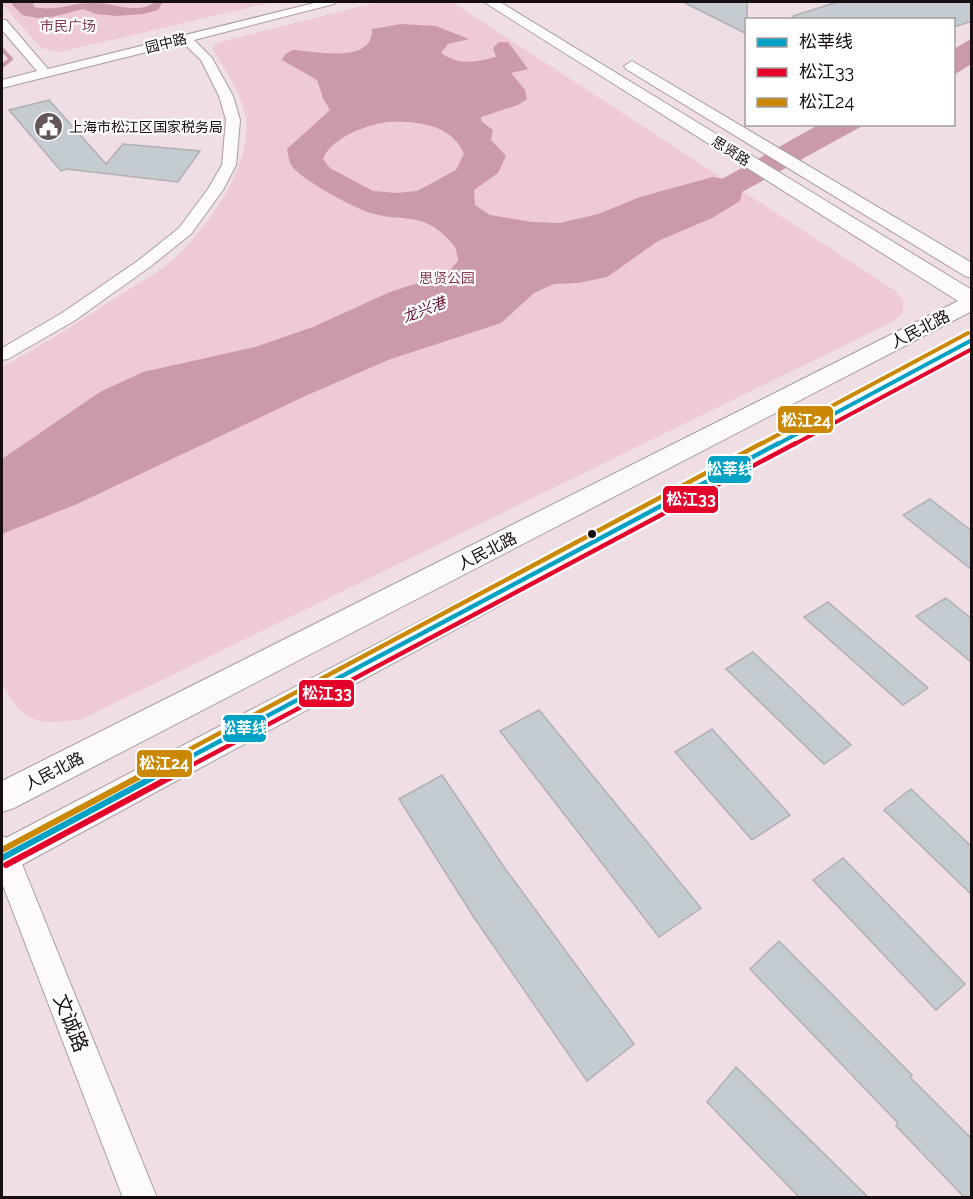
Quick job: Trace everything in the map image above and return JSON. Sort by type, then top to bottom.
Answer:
[{"type":"main road","name":"思贤路","points":[[491,2],[972,301]]},
{"type":"main road","name":"思贤路","points":[[615,56],[972,273]]},
{"type":"main road","name":"人民北路","points":[[2,797],[972,301]]},
{"type":"main road","name":"人民北路","points":[[3,854],[972,340]]},
{"type":"street","name":"园中路","points":[[2,84],[330,2]]},
{"type":"street","points":[[2,23],[45,73]]},
{"type":"street","points":[[2,355],[31,341],[145,263],[185,231],[215,190],[229,165],[233,120],[226,96],[206,58],[186,39]]},
{"type":"street","name":"文诚路","points":[[3,854],[140,1197]]},
{"type":"green space","name":"市民广场","points":[[2,2],[273,2],[60,52],[41,48]]},
{"type":"green space","name":"思贤公园","points":[[377,2],[452,2],[894,290],[904,301],[902,314],[892,322],[82,719],[54,722],[33,719],[17,706],[2,683],[2,367],[48,341],[173,260],[199,232],[225,195],[242,156],[246,136],[246,118],[232,82],[212,48],[217,43]]},
{"type":"water","points":[[10,2],[33,3],[34,7],[43,8],[95,3],[137,8],[163,2],[158,10],[143,14],[117,16],[96,14],[83,9],[52,17],[37,18],[22,15]]},
{"type":"water","name":"龙兴港","points":[[401,24],[436,26],[469,39],[448,44],[441,53],[454,60],[475,61],[496,57],[493,48],[499,42],[508,42],[528,69],[511,73],[525,90],[527,99],[518,105],[481,117],[481,121],[493,130],[491,140],[506,156],[498,173],[474,190],[475,205],[490,215],[532,222],[560,223],[598,214],[640,197],[713,177],[722,179],[816,126],[862,126],[742,192],[740,201],[712,218],[658,241],[607,277],[578,283],[554,284],[534,293],[501,323],[388,360],[303,397],[77,504],[2,534],[2,459],[100,392],[143,372],[255,347],[313,327],[390,292],[446,274],[458,261],[454,246],[435,228],[418,220],[381,216],[353,206],[297,172],[290,162],[287,149],[330,110],[317,80],[282,60],[285,54],[293,50],[327,53],[353,52],[363,48],[370,40],[372,29]],"holes":[[[387,122],[431,126],[450,136],[464,154],[456,170],[417,191],[397,193],[373,191],[330,168],[323,159],[333,145],[360,129]]]},
{"type":"water","points":[[971,39],[971,64],[955,74],[955,48]]},
{"type":"building","points":[[683,2],[747,2],[745,33]]},
{"type":"building","points":[[837,2],[972,2],[972,21],[955,27],[955,18],[794,18],[793,16]]},
{"type":"building","name":"上海市松江区国家税务局","points":[[49,100],[106,164],[123,144],[200,151],[178,182],[67,169],[61,171],[9,110]]},
{"type":"building","points":[[930,499],[972,531],[972,570],[903,515]]},
{"type":"building","points":[[946,598],[972,619],[972,663],[916,616]]},
{"type":"building","points":[[828,602],[928,688],[903,705],[804,617]]},
{"type":"building","points":[[753,652],[851,745],[824,764],[726,669]]},
{"type":"building","points":[[539,710],[701,908],[659,937],[500,731]]},
{"type":"building","points":[[712,729],[790,815],[752,840],[675,752]]},
{"type":"building","points":[[442,775],[504,867],[634,1044],[587,1081],[475,919],[399,799]]},
{"type":"building","points":[[911,789],[972,847],[972,895],[884,810]]},
{"type":"building","points":[[843,858],[965,984],[936,1010],[813,880]]},
{"type":"building","points":[[779,941],[972,1139],[972,1197],[964,1197],[896,1126],[898,1123],[750,969]]},
{"type":"building","points":[[736,1067],[868,1197],[799,1197],[707,1102]]},
{"type":"waterway","points":[[2,49],[11,59],[2,66]]},
{"type":"transit line","name":"松江24","points":[[2,850],[968,333]]},
{"type":"transit line","name":"松莘线","points":[[2,858],[972,340]]},
{"type":"transit line","name":"松江33","points":[[6,865],[972,349]]},
{"type":"place","name":"上海市松江区国家税务局","points":[[48,127]]}]
